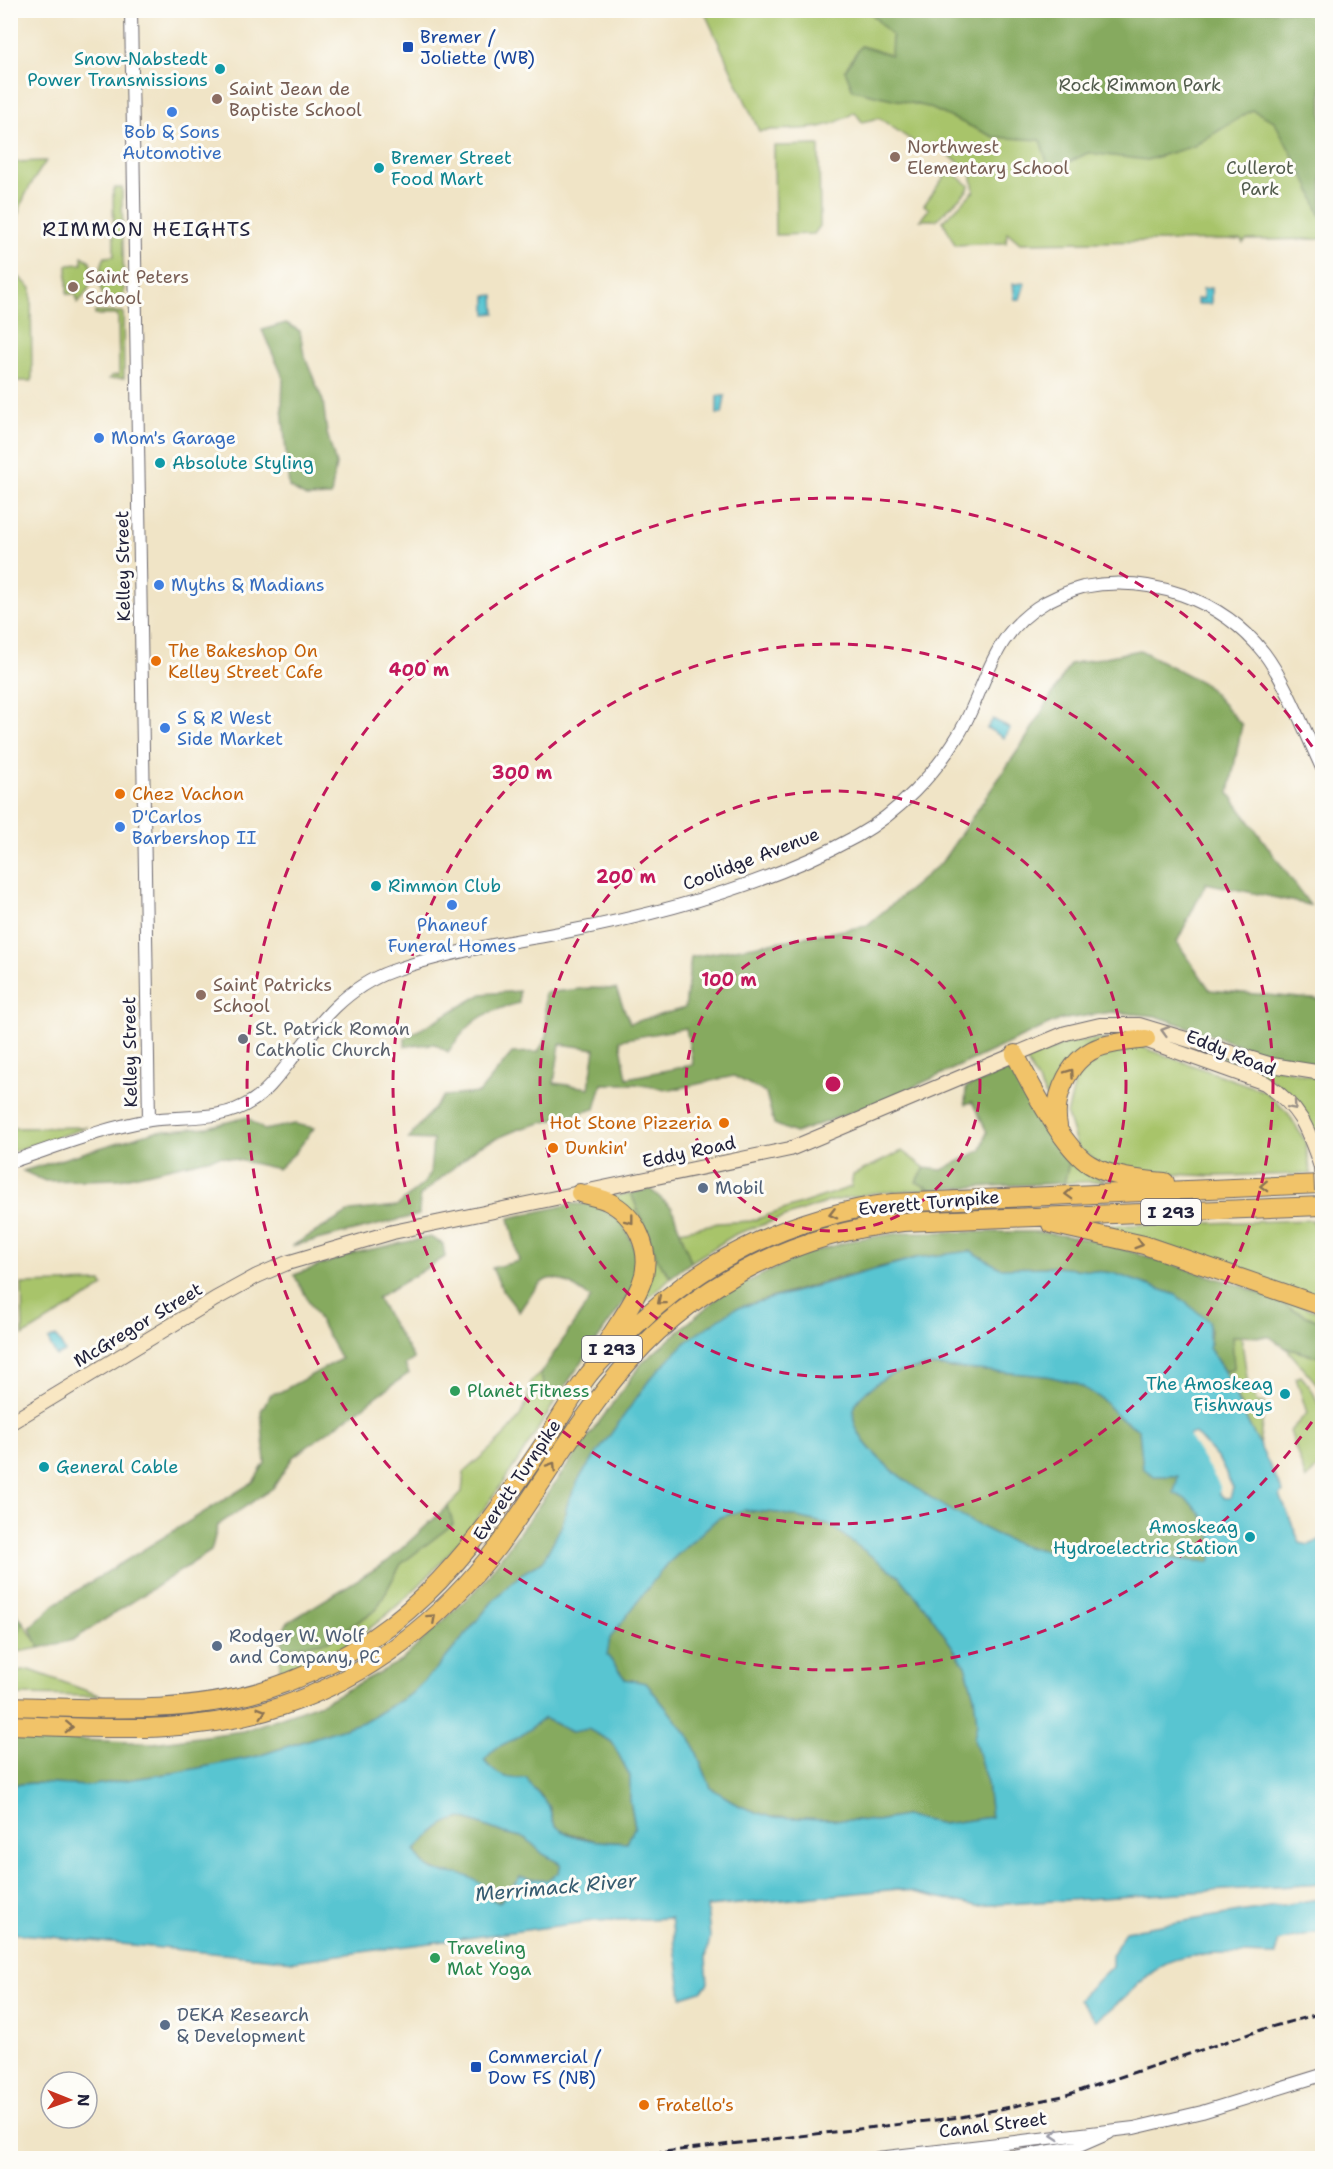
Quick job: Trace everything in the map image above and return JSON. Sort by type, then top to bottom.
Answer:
[{"type":"highway","points":[[1059,1128],[1056,1117],[1059,1096],[1074,1067],[1102,1046],[1146,1039]]},
{"type":"highway","points":[[1016,1054],[1071,1149],[1098,1169],[1154,1181],[1217,1187]]},
{"type":"highway","name":"Everett Turnpike","points":[[10,1706],[134,1709],[226,1700],[292,1680],[354,1650],[410,1610],[459,1562],[494,1516],[590,1372],[646,1314],[700,1272],[760,1239],[825,1216],[869,1206],[937,1199],[1217,1187],[1320,1178]]},
{"type":"highway","points":[[580,1193],[604,1199],[623,1211],[642,1240],[645,1262],[641,1284],[590,1372]]},
{"type":"highway","name":"Everett Turnpike","points":[[10,1725],[112,1729],[216,1723],[282,1706],[345,1678],[403,1642],[454,1597],[498,1545],[617,1375],[656,1333],[710,1290],[771,1257],[836,1234],[903,1222],[1323,1206]]},
{"type":"highway","points":[[1020,1219],[1111,1236],[1144,1245],[1323,1306]]},
{"type":"main road","name":"Eddy Road","points":[[287,1263],[393,1232],[790,1149],[1051,1038],[1084,1029],[1120,1024],[1139,1025],[1272,1065],[1323,1073]]},
{"type":"main road","name":"Eddy Road","points":[[1084,1029],[1114,1031],[1146,1039],[1265,1083],[1283,1095],[1299,1112],[1309,1131],[1320,1178]]},
{"type":"main road","name":"McGregor Street","points":[[10,1423],[256,1275],[287,1263]]},
{"type":"street","name":"Kelley Street","points":[[131,10],[149,1120]]},
{"type":"street","name":"Coolidge Avenue","points":[[10,1162],[149,1120],[225,1113],[256,1099],[274,1082],[332,1010],[359,987],[390,971],[467,950],[648,914],[696,901],[773,873],[854,837],[884,818],[933,771],[962,729],[986,671],[1005,636],[1039,606],[1075,589],[1135,583],[1158,587],[1202,603],[1231,622],[1265,655],[1323,768]]},
{"type":"street","name":"Canal Street","points":[[878,2158],[1046,2136],[1113,2131],[1202,2112],[1323,2075]]},
{"type":"street","name":"Canal Street","points":[[1007,2158],[1077,2147],[1113,2131]]},
{"type":"green space","name":"Rock Rimmon Park","points":[[704,11],[1322,11],[1322,239],[1246,240],[1243,243],[1241,240],[1020,243],[1007,232],[1006,243],[955,245],[943,221],[974,191],[971,171],[933,144],[927,151],[879,118],[862,122],[855,112],[820,127],[759,131]]},
{"type":"green space","name":"Rock Rimmon Park","points":[[869,11],[1322,11],[1322,220],[1310,188],[1274,121],[1252,110],[1194,146],[1147,160],[1088,153],[1050,171],[1040,140],[994,137],[928,107],[853,90],[845,70],[861,46],[891,55],[892,36]]},
{"type":"green space","points":[[819,145],[820,226],[814,234],[775,235],[774,146]]},
{"type":"green space","points":[[46,161],[20,207],[16,230],[19,259],[11,261],[11,162]]},
{"type":"green space","points":[[949,170],[969,185],[968,190],[936,220],[920,220],[929,209],[924,205]]},
{"type":"green space","points":[[115,188],[122,188],[124,303],[106,302],[100,286],[100,273],[105,257],[114,256],[113,191]]},
{"type":"green space","points":[[82,256],[90,261],[92,274],[86,294],[77,303],[76,294],[67,294],[67,265],[82,264]]},
{"type":"green space","points":[[11,276],[19,277],[31,288],[32,381],[11,381]]},
{"type":"green space","points":[[95,312],[123,312],[124,378],[109,379],[111,376],[119,375],[118,315],[95,315]]},
{"type":"green space","points":[[286,323],[300,331],[304,355],[323,401],[327,433],[336,464],[331,496],[306,497],[289,487],[282,407],[283,377],[262,330]]},
{"type":"green space","points":[[1140,650],[1205,684],[1242,725],[1229,793],[1310,905],[1206,883],[1177,942],[1210,990],[1322,1000],[1322,1065],[1280,1059],[1156,1016],[1112,1012],[1059,1020],[881,1102],[795,1133],[774,1124],[766,1093],[734,1076],[671,1090],[635,1084],[602,1084],[595,1109],[519,1129],[479,1146],[420,1196],[419,1215],[292,1246],[351,1211],[397,1206],[424,1183],[430,1174],[433,1140],[408,1139],[444,1096],[479,1093],[512,1053],[538,1052],[547,1036],[544,993],[589,988],[616,989],[630,1023],[685,1008],[691,957],[866,926],[941,863],[1027,737],[1070,664]],"holes":[[[686,1028],[693,1065],[627,1078],[620,1040]],[[560,1044],[595,1049],[589,1088],[554,1083]]]},
{"type":"green space","points":[[519,991],[519,1003],[495,1010],[478,1019],[463,1032],[448,1052],[435,1044],[405,1046],[405,1038],[482,994]]},
{"type":"green space","points":[[1108,1038],[1085,1051],[1053,1109],[1026,1060],[1069,1042]]},
{"type":"green space","points":[[1139,1046],[1264,1091],[1288,1113],[1305,1141],[1311,1174],[1212,1176],[1151,1173],[1104,1167],[1077,1147],[1067,1115],[1076,1078],[1104,1053]]},
{"type":"green space","points":[[1204,1049],[1322,1079],[1322,1138],[1319,1148],[1311,1125],[1290,1093],[1260,1074],[1201,1052]]},
{"type":"green space","points":[[1009,1070],[1022,1079],[1070,1159],[1064,1183],[931,1189],[916,1182],[925,1168],[942,1170],[981,1150],[987,1132],[972,1102],[965,1104],[966,1087]]},
{"type":"green space","points":[[247,1117],[264,1130],[295,1124],[314,1128],[295,1153],[278,1169],[221,1156],[120,1179],[45,1181],[23,1171],[156,1131],[208,1127]]},
{"type":"green space","points":[[88,1127],[11,1152],[11,1128]]},
{"type":"green space","points":[[902,1151],[925,1168],[917,1182],[931,1189],[873,1193],[828,1202],[736,1234],[691,1262],[680,1231],[718,1223],[751,1221],[851,1187],[853,1175]]},
{"type":"green space","points":[[1070,1159],[1083,1171],[1106,1181],[1064,1183]]},
{"type":"green space","points":[[650,1189],[672,1208],[691,1262],[671,1277],[659,1262],[631,1193]]},
{"type":"green space","points":[[631,1193],[659,1262],[671,1277],[630,1315],[650,1268],[610,1197]]},
{"type":"green space","points":[[572,1204],[595,1204],[622,1222],[637,1253],[634,1287],[561,1392],[546,1390],[540,1374],[591,1298],[566,1282],[550,1279],[536,1288],[519,1312],[503,1291],[492,1268],[519,1261],[509,1218]]},
{"type":"green space","points":[[1313,1220],[1322,1262],[1322,1300],[1098,1226]]},
{"type":"green space","points":[[908,1232],[1039,1232],[1094,1240],[1245,1287],[1322,1323],[1322,1358],[1286,1348],[1270,1337],[1232,1336],[1234,1369],[1225,1372],[1209,1348],[1211,1329],[1176,1295],[1113,1273],[1055,1267],[1000,1268],[971,1251],[916,1258],[734,1309],[568,1502],[562,1525],[543,1561],[521,1574],[494,1600],[441,1664],[411,1694],[363,1722],[258,1756],[179,1772],[88,1786],[33,1783],[11,1785],[11,1737],[153,1743],[243,1731],[324,1702],[401,1661],[481,1585],[642,1363],[722,1294],[803,1255],[857,1239]]},
{"type":"green space","points":[[430,1237],[443,1244],[445,1257],[377,1298],[414,1359],[405,1365],[409,1373],[293,1457],[273,1488],[218,1525],[211,1551],[73,1640],[40,1648],[30,1628],[55,1604],[253,1482],[265,1463],[261,1411],[271,1394],[280,1392],[341,1359],[294,1275],[354,1253]]},
{"type":"green space","points":[[101,1282],[103,1286],[100,1289],[23,1336],[22,1284]]},
{"type":"green space","points":[[1245,1287],[1322,1313],[1322,1323]]},
{"type":"green space","points":[[1241,1335],[1248,1384],[1257,1402],[1265,1403],[1259,1446],[1225,1372],[1234,1369],[1231,1337]]},
{"type":"green space","points":[[1286,1348],[1322,1358],[1322,1390]]},
{"type":"green space","points":[[931,1366],[1047,1376],[1076,1383],[1102,1399],[1116,1415],[1139,1430],[1141,1449],[1154,1476],[1178,1476],[1209,1529],[1213,1551],[1210,1563],[1127,1553],[1031,1548],[1001,1537],[972,1522],[907,1482],[879,1458],[860,1435],[854,1412],[865,1393],[891,1374]]},
{"type":"green space","points":[[540,1374],[546,1390],[561,1392],[491,1500],[438,1566],[375,1624],[340,1649],[278,1679],[282,1649],[329,1641],[376,1610],[401,1564],[453,1524],[448,1506],[462,1492],[464,1472],[507,1433],[523,1409],[530,1382]]},
{"type":"green space","points":[[1301,1376],[1315,1397],[1322,1416],[1323,1427],[1322,1463],[1306,1480],[1290,1431],[1307,1413],[1296,1378]]},
{"type":"green space","points":[[448,1506],[453,1524],[401,1564],[376,1610],[329,1641],[282,1649],[284,1629],[287,1623],[388,1561]]},
{"type":"green space","points":[[744,1510],[779,1513],[828,1524],[900,1577],[928,1611],[965,1665],[974,1696],[977,1723],[975,1740],[987,1783],[991,1817],[943,1824],[905,1816],[877,1821],[770,1817],[740,1806],[711,1788],[691,1739],[646,1683],[625,1679],[607,1655],[609,1638],[664,1567],[718,1518]]},
{"type":"green space","points":[[10,1608],[23,1622],[11,1651]]},
{"type":"green space","points":[[23,1622],[40,1648],[11,1653],[11,1651]]},
{"type":"green space","points":[[30,1670],[101,1696],[11,1695],[11,1673]]},
{"type":"green space","points":[[544,1718],[571,1732],[588,1729],[612,1742],[630,1776],[630,1801],[635,1827],[627,1843],[597,1841],[561,1831],[553,1822],[550,1808],[539,1793],[529,1784],[509,1780],[492,1770],[484,1760],[495,1748],[519,1737]]},
{"type":"green space","points":[[463,1818],[504,1833],[526,1838],[543,1854],[561,1864],[559,1872],[547,1880],[520,1877],[499,1903],[489,1898],[465,1876],[445,1875],[425,1865],[415,1850],[442,1825]]},
{"type":"water","points":[[1025,283],[1020,299],[1015,300],[1013,284]]},
{"type":"water","points":[[1211,288],[1211,304],[1197,304],[1197,299],[1203,299],[1203,289]]},
{"type":"water","points":[[494,295],[495,313],[486,314],[486,296]]},
{"type":"water","points":[[717,396],[725,396],[722,414],[717,414]]},
{"type":"water","points":[[993,719],[1010,729],[1004,738],[987,728]]},
{"type":"water","points":[[971,1251],[1000,1268],[1055,1267],[1113,1273],[1176,1295],[1209,1321],[1209,1348],[1230,1381],[1239,1405],[1283,1492],[1280,1495],[1300,1543],[1309,1545],[1321,1539],[1322,1542],[1322,1884],[977,1906],[899,1889],[707,1907],[710,1937],[706,1958],[708,1983],[701,1991],[682,1997],[671,1918],[594,1921],[294,1961],[11,1933],[11,1785],[33,1783],[88,1786],[179,1772],[258,1756],[363,1722],[411,1694],[441,1664],[494,1600],[521,1574],[543,1561],[562,1525],[568,1502],[580,1477],[650,1379],[688,1340],[734,1309],[916,1258]],"holes":[[[931,1366],[1047,1376],[1076,1383],[1102,1399],[1116,1415],[1139,1430],[1143,1468],[1154,1476],[1178,1476],[1174,1493],[1200,1513],[1210,1531],[1213,1541],[1210,1562],[1103,1551],[1055,1551],[1031,1548],[1001,1537],[940,1504],[907,1482],[879,1458],[860,1435],[854,1412],[865,1393],[895,1373]],[[1195,1433],[1219,1460],[1233,1488],[1230,1498],[1224,1498],[1198,1469],[1188,1452],[1186,1436]],[[744,1510],[779,1513],[828,1524],[900,1577],[928,1611],[965,1665],[974,1696],[977,1723],[974,1739],[987,1783],[991,1817],[943,1824],[905,1816],[877,1821],[770,1817],[740,1806],[711,1788],[691,1739],[646,1683],[625,1679],[607,1655],[610,1638],[664,1567],[718,1518]],[[544,1718],[572,1732],[588,1729],[612,1742],[630,1776],[630,1801],[635,1826],[627,1843],[589,1840],[570,1834],[555,1825],[547,1803],[527,1778],[503,1776],[484,1761],[495,1748],[519,1737]],[[463,1818],[504,1833],[526,1838],[543,1854],[561,1864],[559,1872],[547,1880],[520,1877],[499,1903],[489,1898],[483,1885],[475,1880],[430,1869],[419,1859],[415,1850],[436,1829],[448,1822]]]},
{"type":"water","points":[[56,1336],[65,1352],[56,1356],[48,1340]]},
{"type":"water","points":[[1318,1899],[1322,1932],[1277,1942],[1276,1955],[1217,1954],[1186,1957],[1172,1961],[1152,1972],[1096,2020],[1079,1999],[1112,1966],[1112,1956],[1125,1931]]},
{"type":"waterway","name":"Merrimack River","points":[[1176,1433],[1211,1488]]},
{"type":"railway","points":[[612,2158],[961,2117],[1063,2096],[1267,2028],[1322,2013]]},
{"type":"place","name":"Bremer / Joliette (WB)","points":[[408,47]]},
{"type":"place","name":"Snow-Nabstedt Power Transmissions","points":[[220,69]]},
{"type":"place","name":"Saint Jean de Baptiste School","points":[[217,99]]},
{"type":"place","name":"Bob & Sons Automotive","points":[[172,112]]},
{"type":"place","name":"Northwest Elementary School","points":[[895,157]]},
{"type":"place","name":"Bremer Street Food Mart","points":[[379,168]]},
{"type":"place","name":"Saint Peters School","points":[[73,287]]},
{"type":"place","name":"Mom's Garage","points":[[99,438]]},
{"type":"place","name":"Absolute Styling","points":[[160,463]]},
{"type":"place","name":"Myths & Madians","points":[[159,585]]},
{"type":"place","name":"The Bakeshop On Kelley Street Cafe","points":[[156,661]]},
{"type":"place","name":"S & R West Side Market","points":[[165,728]]},
{"type":"place","name":"Chez Vachon","points":[[120,794]]},
{"type":"place","name":"D'Carlos Barbershop II","points":[[120,827]]},
{"type":"place","name":"Rimmon Club","points":[[376,886]]},
{"type":"place","name":"Phaneuf Funeral Homes","points":[[452,905]]},
{"type":"place","name":"Saint Patricks School","points":[[201,995]]},
{"type":"place","name":"St. Patrick Roman Catholic Church","points":[[243,1039]]},
{"type":"place","name":"Hot Stone Pizzeria","points":[[724,1123]]},
{"type":"place","name":"Dunkin'","points":[[553,1148]]},
{"type":"place","name":"Mobil","points":[[703,1188]]},
{"type":"place","name":"Planet Fitness","points":[[455,1391]]},
{"type":"place","name":"The Amoskeag Fishways","points":[[1285,1394]]},
{"type":"place","name":"General Cable","points":[[44,1467]]},
{"type":"place","name":"Amoskeag Hydroelectric Station","points":[[1250,1537]]},
{"type":"place","name":"Rodger W. Wolf and Company, PC","points":[[217,1646]]},
{"type":"place","name":"Traveling Mat Yoga","points":[[435,1958]]},
{"type":"place","name":"DEKA Research & Development","points":[[165,2025]]},
{"type":"place","name":"Commercial / Dow FS (NB)","points":[[476,2067]]},
{"type":"place","name":"Fratello's","points":[[644,2105]]},
{"type":"district","name":"RIMMON HEIGHTS","points":[[147,229]]},
{"type":"park label","name":"Cullerot Park","points":[[1260,178]]}]
